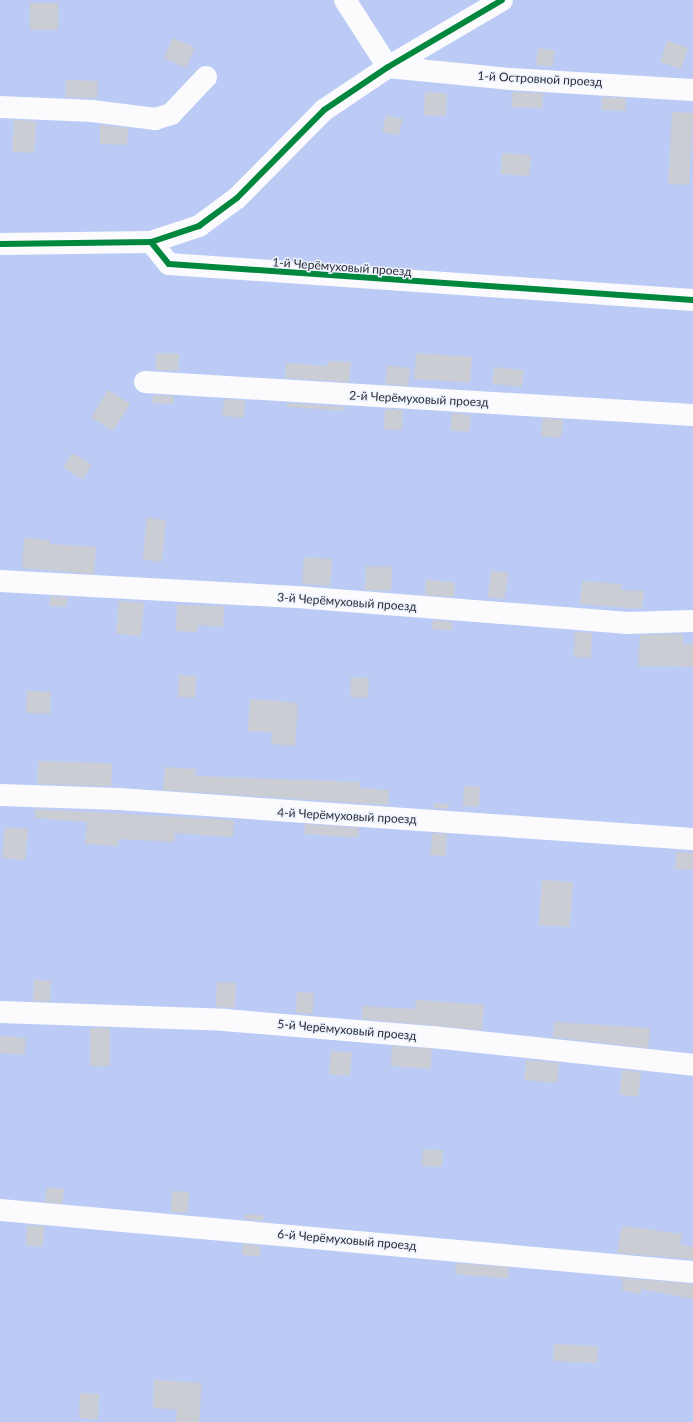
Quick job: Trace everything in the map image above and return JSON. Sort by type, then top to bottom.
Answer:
[{"type":"street","points":[[345,0],[388,67]]},
{"type":"street","points":[[0,244],[151,242],[199,226],[237,198],[324,110],[388,67],[502,0]]},
{"type":"street","name":"1-й Островной проезд","points":[[388,67],[511,79],[693,90]]},
{"type":"street","points":[[0,107],[92,111],[155,119],[171,114],[206,77]]},
{"type":"street","name":"1-й Черёмуховый проезд","points":[[151,242],[169,264],[693,300]]},
{"type":"street","name":"2-й Черёмуховый проезд","points":[[145,382],[693,415]]},
{"type":"street","name":"3-й Черёмуховый проезд","points":[[0,581],[310,598],[625,623],[693,622]]},
{"type":"street","name":"4-й Черёмуховый проезд","points":[[0,795],[119,799],[693,839]]},
{"type":"street","name":"5-й Черёмуховый проезд","points":[[0,1012],[224,1020],[433,1037],[693,1065]]},
{"type":"street","name":"6-й Черёмуховый проезд","points":[[0,1210],[693,1272]]},
{"type":"shaded area","points":[[0,0],[693,0],[693,1422],[0,1422]]},
{"type":"building","points":[[30,3],[58,3],[58,30],[30,30]]},
{"type":"building","points":[[173,38],[195,48],[186,68],[164,58]]},
{"type":"building","points":[[667,41],[688,48],[681,69],[660,62]]},
{"type":"building","points":[[538,48],[555,50],[553,67],[536,65]]},
{"type":"building","points":[[66,80],[98,81],[97,98],[65,97]]},
{"type":"building","points":[[425,92],[447,93],[446,116],[424,115]]},
{"type":"building","points":[[512,92],[543,93],[542,108],[511,107]]},
{"type":"building","points":[[602,97],[626,98],[626,111],[602,110]]},
{"type":"building","points":[[672,112],[693,113],[689,185],[668,184]]},
{"type":"building","points":[[386,115],[403,119],[399,135],[382,132]]},
{"type":"building","points":[[14,120],[36,121],[34,153],[12,152]]},
{"type":"building","points":[[100,125],[128,128],[127,145],[100,144]]},
{"type":"building","points":[[502,153],[531,155],[529,176],[501,174]]},
{"type":"building","points":[[156,353],[179,354],[178,371],[155,370]]},
{"type":"building","points":[[416,353],[472,357],[470,383],[414,379]]},
{"type":"building","points":[[328,361],[351,362],[349,382],[285,378],[286,363],[327,366]]},
{"type":"building","points":[[387,366],[410,368],[408,386],[385,384]]},
{"type":"building","points":[[494,367],[524,370],[522,387],[492,384]]},
{"type":"building","points":[[108,390],[130,404],[113,431],[91,417]]},
{"type":"building","points":[[153,395],[174,396],[174,404],[153,403]]},
{"type":"building","points":[[224,399],[245,401],[243,418],[223,416]]},
{"type":"building","points":[[287,403],[345,407],[345,411],[287,407]]},
{"type":"building","points":[[385,409],[403,410],[402,430],[384,429]]},
{"type":"building","points":[[452,413],[471,415],[469,432],[450,430]]},
{"type":"building","points":[[543,418],[563,420],[561,438],[541,436]]},
{"type":"building","points":[[72,453],[92,465],[83,479],[63,468]]},
{"type":"building","points":[[147,518],[166,520],[162,562],[143,560]]},
{"type":"building","points":[[24,538],[50,540],[50,544],[96,547],[94,574],[22,568]]},
{"type":"building","points":[[304,557],[332,559],[330,586],[302,584]]},
{"type":"building","points":[[366,566],[392,567],[391,591],[365,590]]},
{"type":"building","points":[[491,571],[508,573],[505,599],[488,597]]},
{"type":"building","points":[[426,580],[455,582],[454,597],[425,595]]},
{"type":"building","points":[[582,581],[622,584],[621,590],[644,591],[642,609],[580,604]]},
{"type":"building","points":[[50,596],[67,597],[66,607],[49,606]]},
{"type":"building","points":[[119,601],[144,603],[141,636],[116,634]]},
{"type":"building","points":[[177,605],[224,606],[223,627],[198,625],[197,632],[176,631]]},
{"type":"building","points":[[433,620],[452,622],[452,630],[432,629]]},
{"type":"building","points":[[575,632],[592,633],[591,658],[574,657]]},
{"type":"building","points":[[683,634],[683,644],[693,644],[693,667],[638,666],[640,635]]},
{"type":"building","points":[[179,675],[196,676],[195,698],[178,697]]},
{"type":"building","points":[[351,677],[369,678],[368,698],[350,697]]},
{"type":"building","points":[[27,691],[51,692],[50,714],[26,713]]},
{"type":"building","points":[[250,699],[298,703],[295,746],[271,744],[272,732],[248,731]]},
{"type":"building","points":[[38,761],[112,764],[111,787],[37,784]]},
{"type":"building","points":[[165,767],[196,769],[195,776],[360,782],[360,788],[389,790],[388,805],[163,790]]},
{"type":"building","points":[[464,786],[480,787],[479,807],[463,806]]},
{"type":"building","points":[[434,803],[449,804],[449,809],[434,808]]},
{"type":"building","points":[[35,809],[234,820],[233,837],[175,833],[174,842],[119,839],[118,846],[85,844],[87,822],[35,818]]},
{"type":"building","points":[[305,824],[359,828],[358,838],[304,834]]},
{"type":"building","points":[[5,827],[28,829],[25,860],[2,858]]},
{"type":"building","points":[[432,833],[447,834],[445,856],[430,855]]},
{"type":"building","points":[[676,852],[693,853],[692,870],[675,869]]},
{"type":"building","points":[[542,880],[573,882],[570,927],[539,925]]},
{"type":"building","points":[[34,980],[51,981],[50,1002],[33,1001]]},
{"type":"building","points":[[217,982],[236,983],[235,1008],[216,1007]]},
{"type":"building","points":[[297,992],[314,993],[313,1014],[296,1013]]},
{"type":"building","points":[[416,1000],[484,1005],[482,1030],[362,1019],[362,1006],[415,1009]]},
{"type":"building","points":[[554,1022],[650,1028],[648,1048],[553,1037]]},
{"type":"building","points":[[90,1028],[110,1028],[110,1066],[90,1066]]},
{"type":"building","points":[[0,1036],[26,1038],[25,1055],[0,1053]]},
{"type":"building","points":[[392,1046],[432,1049],[431,1069],[391,1066]]},
{"type":"building","points":[[331,1051],[352,1053],[350,1076],[329,1074]]},
{"type":"building","points":[[526,1060],[559,1063],[557,1083],[524,1080]]},
{"type":"building","points":[[622,1070],[641,1072],[638,1097],[619,1095]]},
{"type":"building","points":[[423,1149],[443,1150],[442,1167],[422,1166]]},
{"type":"building","points":[[47,1187],[64,1189],[62,1204],[45,1202]]},
{"type":"building","points":[[172,1191],[189,1192],[188,1213],[171,1212]]},
{"type":"building","points":[[245,1214],[263,1215],[263,1221],[245,1219]]},
{"type":"building","points":[[27,1225],[44,1226],[43,1247],[26,1246]]},
{"type":"building","points":[[622,1226],[682,1234],[680,1244],[693,1247],[693,1259],[617,1253]]},
{"type":"building","points":[[243,1244],[261,1246],[260,1257],[242,1255]]},
{"type":"building","points":[[456,1263],[509,1268],[508,1279],[455,1274]]},
{"type":"building","points":[[613,1277],[693,1284],[693,1299],[641,1289],[641,1294],[622,1290],[623,1280]]},
{"type":"building","points":[[554,1344],[598,1346],[597,1363],[553,1361]]},
{"type":"building","points":[[154,1380],[202,1383],[199,1422],[176,1422],[177,1410],[153,1408]]},
{"type":"building","points":[[80,1393],[99,1394],[98,1419],[79,1418]]},
{"type":"cycle path","points":[[151,242],[199,226],[237,198],[324,110],[388,67],[502,0]]},
{"type":"cycle path","points":[[0,244],[151,242],[169,264],[693,300]]}]
